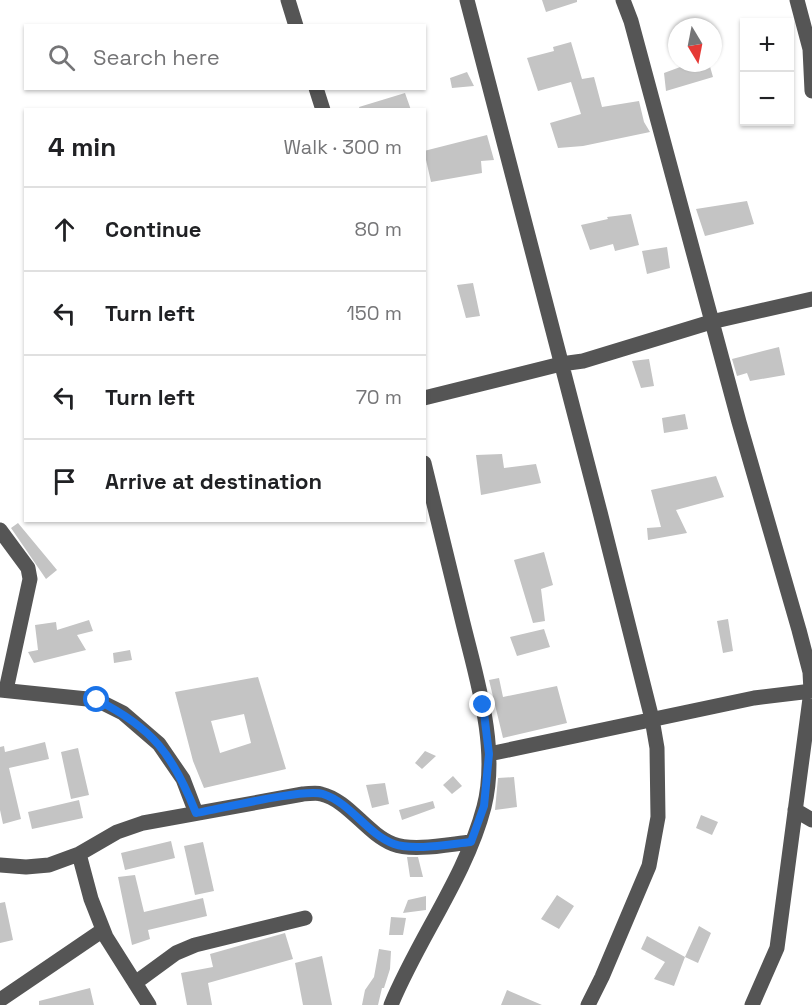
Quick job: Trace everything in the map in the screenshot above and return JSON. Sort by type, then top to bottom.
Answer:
[{"type":"street","points":[[288,0],[295,24]]},
{"type":"street","points":[[467,0],[652,719],[657,748],[658,817],[649,866],[588,1005]]},
{"type":"street","points":[[623,0],[631,21],[694,251],[711,322],[800,630],[810,672],[811,691],[777,948],[752,1005]]},
{"type":"street","points":[[797,0],[810,49],[812,91]]},
{"type":"street","points":[[317,90],[322,108]]},
{"type":"street","points":[[426,398],[561,364],[583,361],[711,322],[812,299]]},
{"type":"street","points":[[391,1005],[405,972],[465,859],[484,806],[489,754],[483,705],[426,471]]},
{"type":"street","points":[[0,530],[28,568],[30,579],[3,690],[97,700],[123,713],[159,744],[183,779],[196,813]]},
{"type":"street","points":[[489,754],[754,698],[811,691]]},
{"type":"street","points":[[0,865],[26,867],[49,865],[79,854],[117,832],[143,822],[303,794],[321,794],[335,800],[383,839],[395,845],[409,847],[471,842]]},
{"type":"street","points":[[795,810],[812,820]]},
{"type":"street","points":[[79,854],[91,899],[103,930],[149,1005]]},
{"type":"street","points":[[135,983],[176,953],[195,945],[305,918]]},
{"type":"street","points":[[0,1000],[103,930]]},
{"type":"building","points":[[542,0],[577,0],[577,2],[546,12]]},
{"type":"building","points":[[571,42],[582,79],[594,77],[602,107],[639,101],[644,122],[650,132],[583,146],[558,148],[550,123],[581,114],[571,82],[538,91],[527,58],[554,51],[553,47]]},
{"type":"building","points":[[467,72],[474,86],[452,88],[450,78]]},
{"type":"building","points":[[712,72],[713,77],[666,91],[664,73]]},
{"type":"building","points":[[405,93],[410,108],[359,108]]},
{"type":"building","points":[[487,135],[494,160],[481,161],[482,173],[431,182],[426,150]]},
{"type":"building","points":[[747,201],[754,224],[705,236],[696,209]]},
{"type":"building","points":[[631,214],[639,245],[615,251],[613,244],[590,250],[581,225],[608,219],[607,217]]},
{"type":"building","points":[[667,247],[670,268],[647,274],[642,251]]},
{"type":"building","points":[[473,283],[480,316],[466,318],[457,285]]},
{"type":"building","points":[[779,347],[785,375],[750,381],[747,373],[737,376],[732,359]]},
{"type":"building","points":[[649,359],[654,386],[641,388],[632,361]]},
{"type":"building","points":[[685,414],[688,429],[664,433],[662,418]]},
{"type":"building","points":[[502,454],[504,468],[536,464],[541,483],[481,495],[476,455]]},
{"type":"building","points":[[716,476],[724,497],[676,510],[687,533],[648,540],[647,528],[661,527],[651,490]]},
{"type":"building","points":[[18,523],[57,570],[46,579],[11,528]]},
{"type":"building","points":[[544,552],[553,585],[541,589],[545,621],[533,623],[514,560]]},
{"type":"building","points":[[728,619],[733,651],[723,653],[717,621]]},
{"type":"building","points":[[89,620],[93,631],[77,635],[86,650],[34,663],[28,652],[38,650],[35,625],[56,622],[57,630]]},
{"type":"building","points":[[544,629],[550,647],[517,656],[510,637]]},
{"type":"building","points":[[130,650],[132,660],[114,663],[113,653]]},
{"type":"building","points":[[258,677],[286,769],[204,788],[193,761],[175,692]],"holes":[[[244,714],[251,743],[220,753],[211,721]]]},
{"type":"building","points":[[499,678],[503,697],[557,686],[567,723],[503,738],[489,680]]},
{"type":"building","points":[[45,742],[49,759],[9,768],[21,819],[3,824],[0,810],[0,747],[4,746],[5,752]]},
{"type":"building","points":[[78,748],[89,795],[71,799],[61,752]]},
{"type":"building","points":[[425,751],[436,756],[422,769],[415,763]]},
{"type":"building","points":[[453,776],[462,786],[452,794],[443,785]]},
{"type":"building","points":[[514,777],[517,807],[495,810],[498,778]]},
{"type":"building","points":[[385,783],[389,804],[372,808],[366,785]]},
{"type":"building","points":[[79,800],[83,818],[32,829],[28,812]]},
{"type":"building","points":[[433,801],[435,808],[402,820],[399,810]]},
{"type":"building","points":[[701,815],[718,822],[712,835],[696,828]]},
{"type":"building","points":[[171,841],[175,858],[125,870],[121,853]]},
{"type":"building","points":[[203,842],[214,891],[195,895],[184,846]]},
{"type":"building","points":[[407,857],[418,857],[423,877],[410,877]]},
{"type":"building","points":[[135,875],[144,912],[203,898],[207,916],[148,930],[150,939],[132,945],[118,877]]},
{"type":"building","points":[[557,895],[574,906],[559,929],[541,919]]},
{"type":"building","points":[[426,896],[426,910],[403,913],[408,900]]},
{"type":"building","points":[[5,902],[13,940],[0,943],[0,903]]},
{"type":"building","points":[[391,917],[406,918],[403,935],[389,935]]},
{"type":"building","points":[[699,926],[711,933],[698,963],[685,957]]},
{"type":"building","points":[[285,933],[293,959],[208,983],[212,1005],[187,1005],[181,973],[213,967],[210,954]]},
{"type":"building","points":[[647,936],[685,957],[674,986],[654,979],[665,962],[641,949]]},
{"type":"building","points":[[379,949],[391,951],[390,969],[378,1005],[362,1005],[365,990],[374,977]]},
{"type":"building","points":[[322,956],[332,1005],[303,1005],[295,963]]},
{"type":"building","points":[[90,988],[94,1005],[39,1005],[39,1001]]},
{"type":"building","points":[[507,990],[542,1005],[501,1005]]},
{"type":"route","points":[[97,700],[123,713],[159,744],[183,779],[196,813],[303,794],[321,794],[335,800],[383,839],[395,845],[409,847],[471,842],[484,806],[489,754],[483,705]]}]
